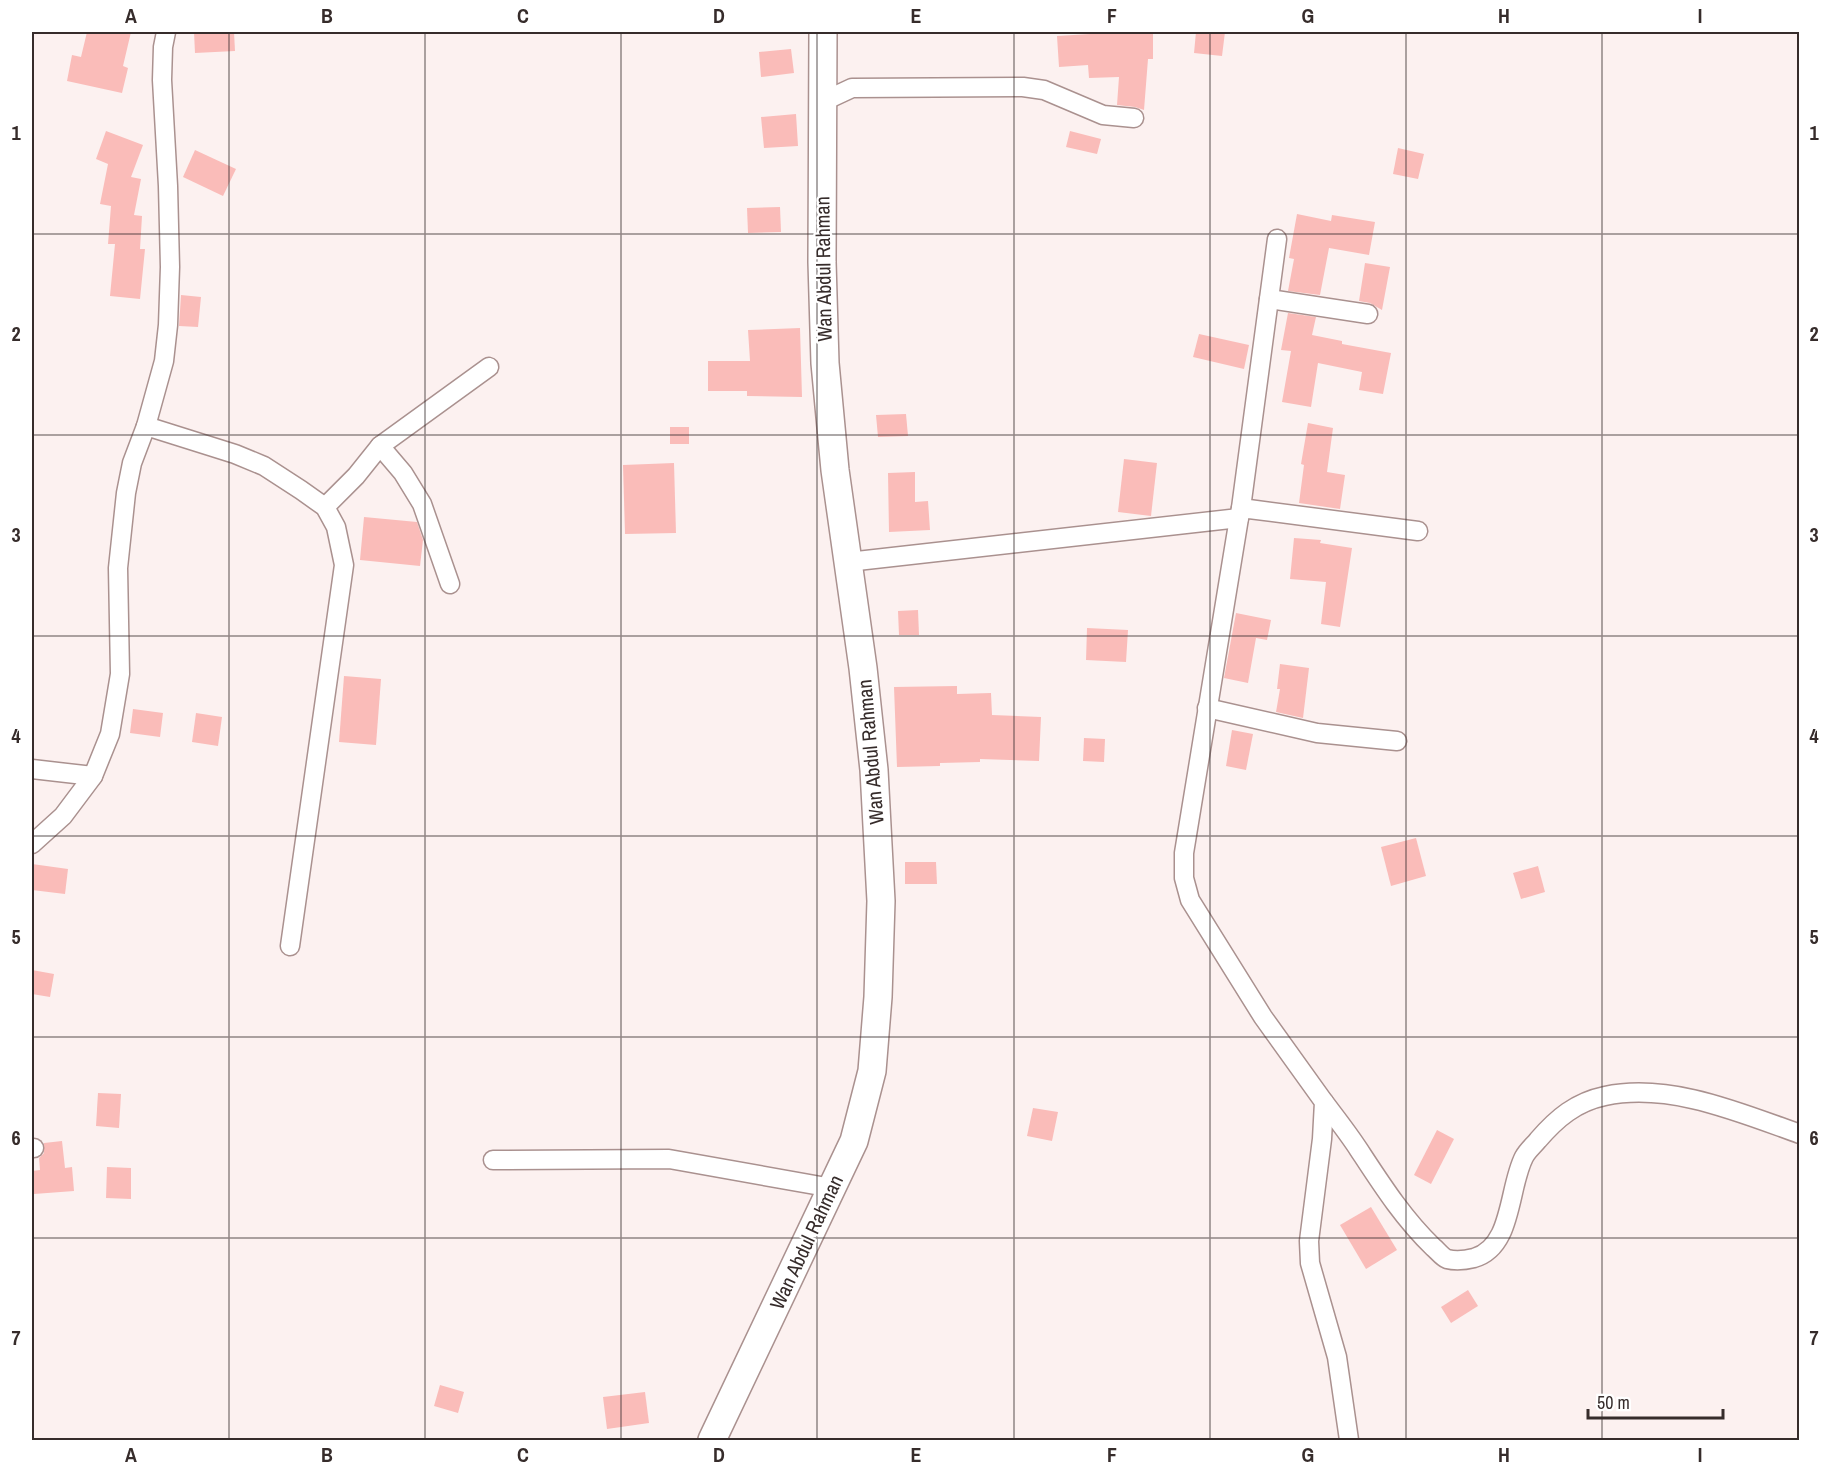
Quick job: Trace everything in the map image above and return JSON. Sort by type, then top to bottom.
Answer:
[{"type":"street","points":[[32,844],[63,816],[93,776],[110,734],[120,674],[118,567],[126,493],[132,463],[146,426],[164,361],[168,325],[170,267],[162,80],[166,32]]},
{"type":"street","name":"Wan Abdul Rahman","points":[[712,1440],[854,1141],[872,1071],[878,997],[881,901],[874,770],[863,668],[835,470],[825,363],[822,262],[823,32]]},
{"type":"street","points":[[822,102],[852,88],[1023,87],[1044,90],[1103,115],[1134,118]]},
{"type":"street","points":[[1277,239],[1240,513],[1184,853],[1184,878],[1190,900],[1263,1017],[1358,1148],[1389,1198],[1415,1230],[1446,1258],[1465,1260],[1482,1256],[1495,1246],[1506,1221],[1511,1194],[1524,1156],[1555,1120],[1573,1107],[1605,1096],[1645,1093],[1720,1106],[1800,1134]]},
{"type":"street","points":[[1269,299],[1368,314]]},
{"type":"street","points":[[325,507],[356,476],[380,446],[489,367]]},
{"type":"street","points":[[146,426],[235,454],[264,466],[325,507],[336,527],[344,565],[290,946]]},
{"type":"street","points":[[380,446],[403,473],[422,504],[450,584]]},
{"type":"street","points":[[848,562],[1240,513],[1418,531]]},
{"type":"street","points":[[1207,708],[1317,733],[1397,741]]},
{"type":"street","points":[[32,769],[93,776]]},
{"type":"street","points":[[1324,1102],[1322,1139],[1309,1241],[1310,1263],[1337,1358],[1349,1440]]},
{"type":"street","points":[[493,1160],[669,1159],[832,1188]]},
{"type":"building","points":[[87,32],[131,32],[123,66],[128,68],[122,93],[67,81],[72,55],[81,57]]},
{"type":"building","points":[[194,32],[234,32],[235,51],[195,53]]},
{"type":"building","points":[[1089,32],[1153,32],[1153,59],[1148,59],[1144,110],[1117,105],[1119,77],[1089,78],[1088,65],[1059,67],[1057,36],[1090,34]]},
{"type":"building","points":[[1196,32],[1225,32],[1222,56],[1194,53]]},
{"type":"building","points":[[791,49],[794,73],[761,77],[759,52]]},
{"type":"building","points":[[796,114],[798,146],[764,148],[761,117]]},
{"type":"building","points":[[106,131],[143,145],[131,177],[141,179],[134,215],[142,216],[140,249],[145,249],[140,299],[110,296],[115,244],[108,244],[111,206],[100,204],[108,164],[96,159]]},
{"type":"building","points":[[1070,131],[1101,139],[1097,154],[1066,147]]},
{"type":"building","points":[[1398,148],[1424,154],[1418,179],[1393,174]]},
{"type":"building","points":[[195,150],[236,169],[223,196],[183,177]]},
{"type":"building","points":[[780,207],[781,232],[748,233],[747,208]]},
{"type":"building","points":[[1297,214],[1331,221],[1332,215],[1375,222],[1369,255],[1329,248],[1320,295],[1288,291],[1294,259],[1289,258]]},
{"type":"building","points":[[1365,263],[1390,267],[1382,310],[1370,303],[1359,301]]},
{"type":"building","points":[[181,295],[201,297],[198,327],[179,326]]},
{"type":"building","points":[[1288,313],[1316,317],[1312,335],[1342,341],[1342,344],[1391,353],[1383,394],[1359,390],[1362,372],[1318,363],[1311,407],[1282,402],[1291,351],[1281,350]]},
{"type":"building","points":[[800,328],[802,397],[747,396],[747,391],[708,391],[708,361],[750,361],[748,330]]},
{"type":"building","points":[[1199,334],[1249,345],[1244,369],[1193,357]]},
{"type":"building","points":[[906,414],[908,436],[878,437],[876,415]]},
{"type":"building","points":[[1308,423],[1333,428],[1327,472],[1345,475],[1340,509],[1299,503],[1304,465],[1301,464]]},
{"type":"building","points":[[670,427],[689,427],[689,444],[670,444]]},
{"type":"building","points":[[1124,459],[1157,463],[1151,516],[1118,512]]},
{"type":"building","points":[[674,463],[676,533],[625,534],[623,465]]},
{"type":"building","points":[[915,472],[915,502],[928,501],[930,530],[889,532],[888,473]]},
{"type":"building","points":[[364,517],[417,522],[423,540],[420,566],[360,560]]},
{"type":"building","points":[[1294,538],[1321,540],[1320,543],[1352,548],[1340,627],[1321,624],[1326,582],[1290,579]]},
{"type":"building","points":[[918,610],[919,635],[899,635],[898,611]]},
{"type":"building","points":[[1236,613],[1271,620],[1267,640],[1256,638],[1248,683],[1224,678]]},
{"type":"building","points":[[1087,628],[1128,630],[1126,662],[1086,660]]},
{"type":"building","points":[[1280,664],[1309,668],[1303,718],[1276,712],[1280,689],[1277,689]]},
{"type":"building","points":[[344,676],[381,679],[376,745],[339,742]]},
{"type":"building","points":[[957,686],[957,694],[991,693],[992,715],[1041,717],[1039,761],[980,759],[980,762],[940,763],[940,766],[897,767],[894,687]]},
{"type":"building","points":[[133,709],[163,713],[160,737],[130,733]]},
{"type":"building","points":[[196,713],[222,717],[218,746],[192,742]]},
{"type":"building","points":[[1232,730],[1253,734],[1246,770],[1226,766]]},
{"type":"building","points":[[1084,738],[1105,739],[1104,762],[1083,761]]},
{"type":"building","points":[[1416,838],[1426,876],[1391,886],[1381,847]]},
{"type":"building","points":[[905,862],[936,862],[937,884],[905,884]]},
{"type":"building","points":[[32,864],[68,869],[65,894],[32,890]]},
{"type":"building","points":[[1538,866],[1545,892],[1521,899],[1513,873]]},
{"type":"building","points":[[32,970],[54,974],[50,997],[32,994]]},
{"type":"building","points":[[98,1093],[121,1094],[119,1128],[96,1126]]},
{"type":"building","points":[[1033,1108],[1058,1112],[1052,1141],[1027,1136]]},
{"type":"building","points":[[1437,1130],[1454,1139],[1431,1184],[1414,1175]]},
{"type":"building","points":[[62,1141],[65,1168],[72,1167],[74,1191],[34,1194],[32,1171],[40,1170],[39,1158],[44,1153],[44,1143]]},
{"type":"building","points":[[107,1167],[131,1168],[131,1199],[106,1198]]},
{"type":"building","points":[[1371,1207],[1397,1250],[1366,1269],[1340,1225]]},
{"type":"building","points":[[1468,1290],[1478,1306],[1451,1323],[1441,1307]]},
{"type":"building","points":[[440,1385],[464,1392],[458,1413],[434,1406]]},
{"type":"building","points":[[645,1392],[649,1423],[607,1429],[603,1397]]}]
